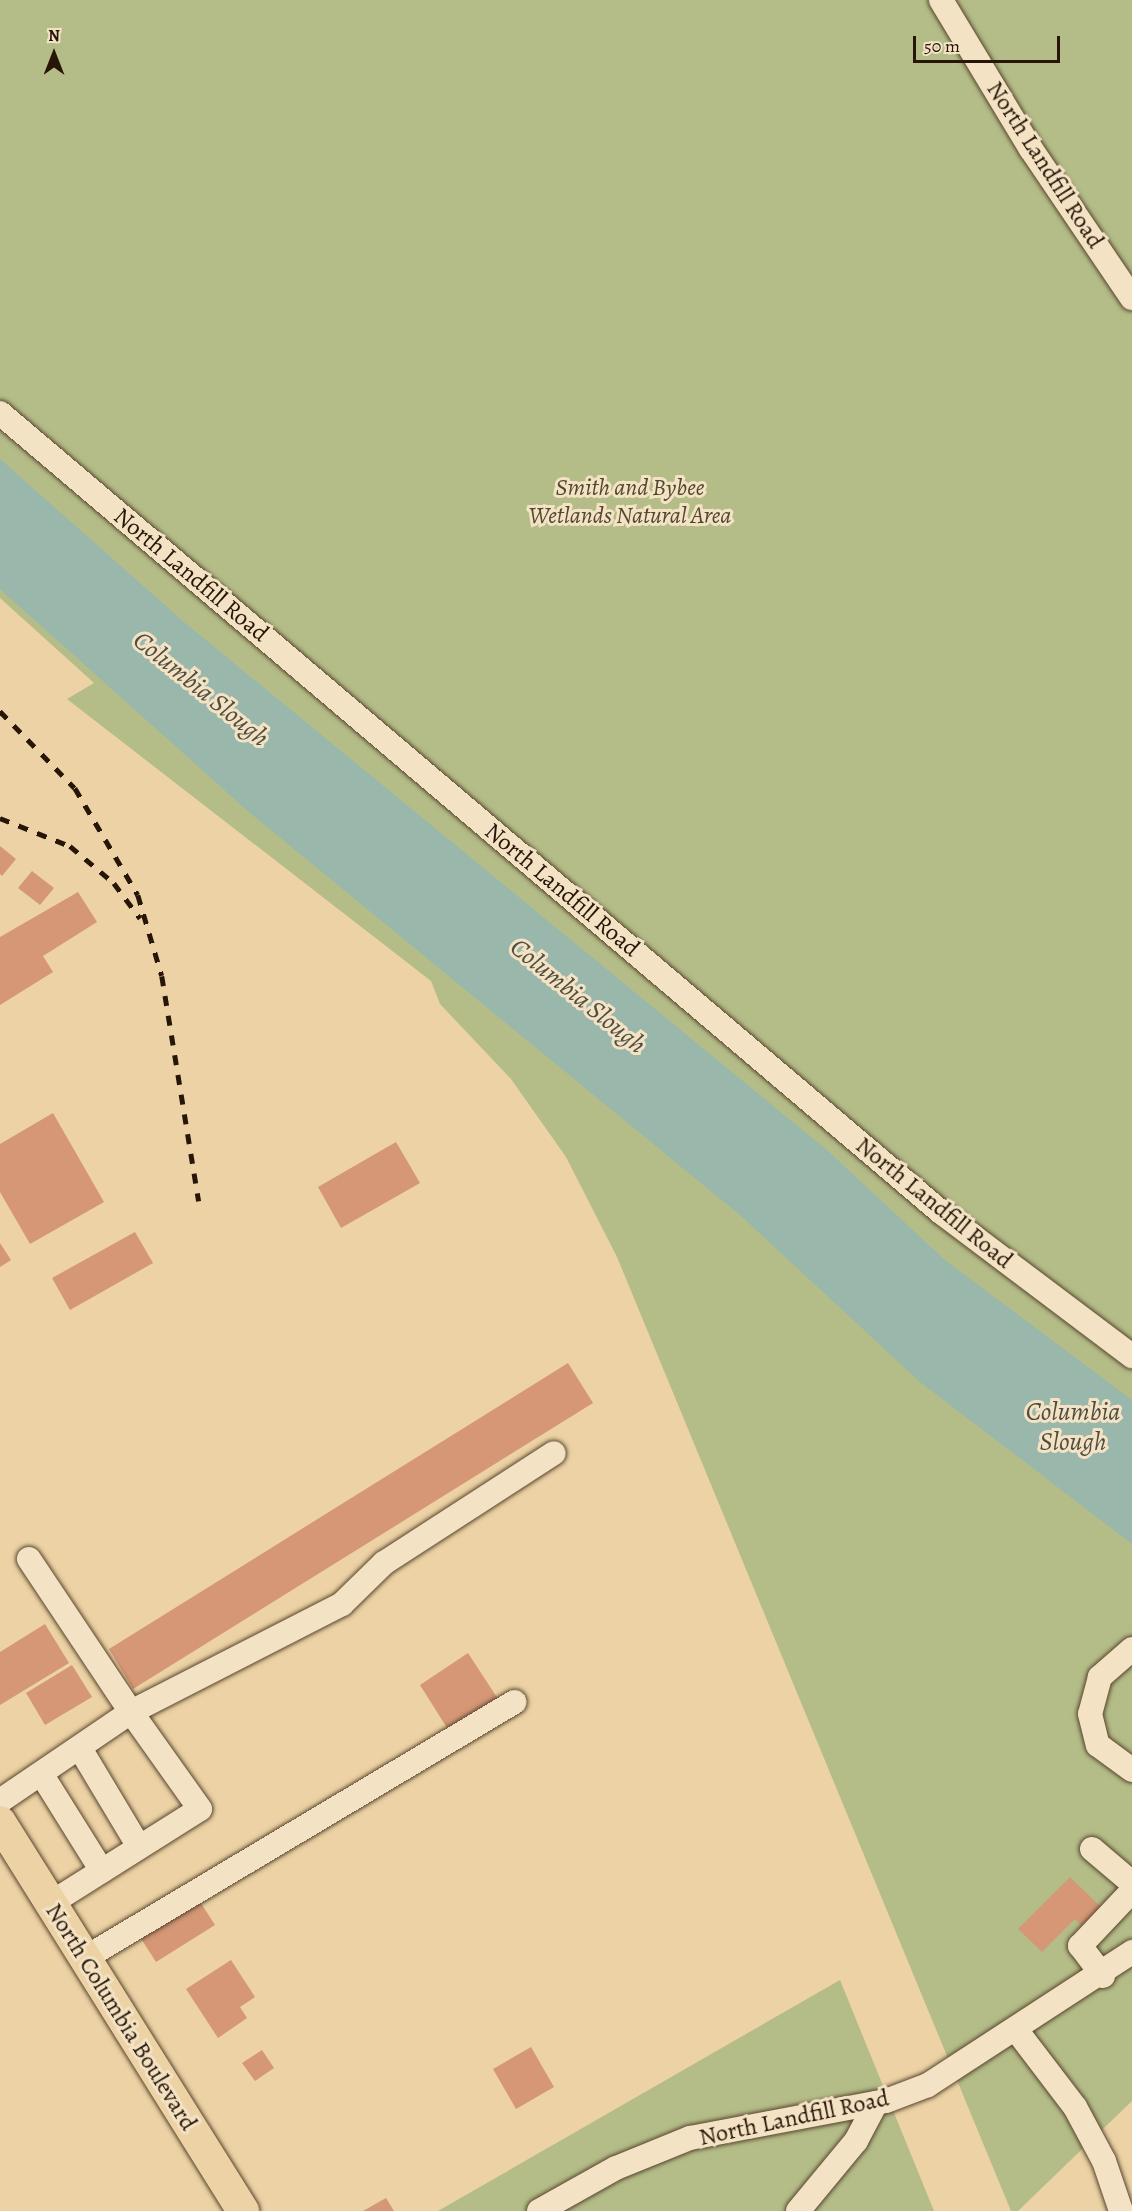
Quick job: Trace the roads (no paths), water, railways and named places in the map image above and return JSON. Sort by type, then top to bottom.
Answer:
[{"type":"main road","name":"North Columbia Boulevard","points":[[0,1822],[243,2211]]},
{"type":"street","name":"North Landfill Road","points":[[941,0],[1031,149],[1132,298]]},
{"type":"street","name":"North Landfill Road","points":[[0,413],[942,1214],[1132,1356]]},
{"type":"street","points":[[0,1802],[123,1721],[342,1604],[384,1563],[554,1453]]},
{"type":"street","points":[[29,1559],[123,1721],[200,1809],[175,1827],[51,1903]]},
{"type":"street","points":[[1132,1649],[1100,1677],[1090,1714],[1098,1745],[1132,1770]]},
{"type":"street","points":[[85,1958],[514,1702]]},
{"type":"street","points":[[81,1750],[139,1847]]},
{"type":"street","points":[[42,1775],[102,1871]]},
{"type":"street","points":[[1092,1849],[1132,1883]]},
{"type":"street","points":[[1103,1976],[1080,1946],[1132,1891]]},
{"type":"street","name":"North Landfill Road","points":[[539,2211],[616,2168],[690,2138],[876,2103],[928,2085],[1103,1976],[1132,1952]]},
{"type":"street","points":[[1017,2031],[1075,2107],[1104,2161],[1122,2211]]},
{"type":"street","points":[[798,2211],[856,2141],[876,2103]]},
{"type":"water","name":"Columbia Slough","points":[[0,459],[184,622],[828,1151],[946,1261],[1132,1400],[1132,1544],[920,1382],[741,1216],[250,813],[0,589]]},
{"type":"railway","points":[[0,711],[75,788],[138,895],[162,976],[199,1201]]},
{"type":"railway","points":[[0,818],[70,846],[114,883],[140,918]]},
{"type":"park label","name":"Smith and Bybee Wetlands Natural Area","points":[[630,502]]}]
